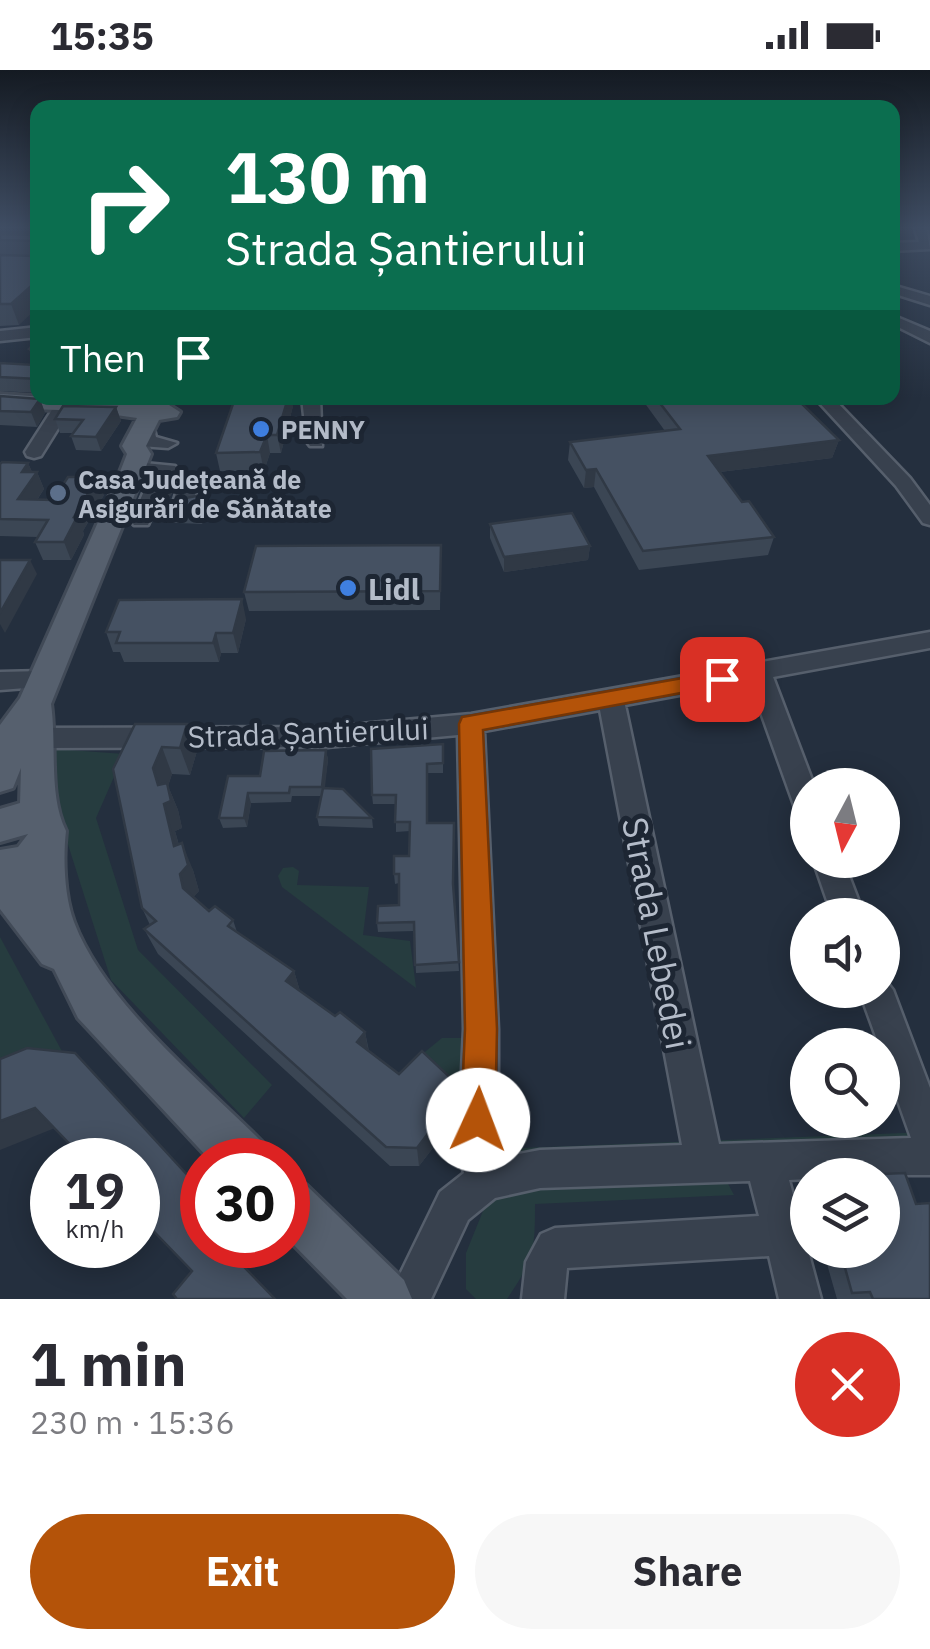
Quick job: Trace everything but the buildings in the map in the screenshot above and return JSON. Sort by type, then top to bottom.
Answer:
[{"type":"main road","points":[[0,401],[30,402]]},
{"type":"main road","points":[[0,778],[157,424],[80,405]]},
{"type":"main road","points":[[27,716],[53,923],[74,969],[94,1003],[223,1138]]},
{"type":"main road","points":[[0,826],[18,818],[41,833]]},
{"type":"main road","points":[[41,833],[22,864],[0,870],[20,906],[74,969]]},
{"type":"main road","points":[[310,1225],[385,1299]]},
{"type":"street","points":[[900,290],[930,301]]},
{"type":"street","points":[[900,322],[928,333]]},
{"type":"street","points":[[900,334],[928,333]]},
{"type":"street","points":[[3,338],[30,334]]},
{"type":"street","points":[[34,452],[75,405]]},
{"type":"street","points":[[313,405],[316,442]]},
{"type":"street","points":[[831,405],[903,482],[930,519]]},
{"type":"street","points":[[157,424],[166,505]]},
{"type":"street","points":[[157,424],[168,470],[166,505]]},
{"type":"street","points":[[903,482],[930,484]]},
{"type":"street","points":[[107,531],[166,505]]},
{"type":"street","name":"Strada Șantierului","points":[[0,682],[27,716],[327,737],[470,724],[930,640]]},
{"type":"street","points":[[758,672],[794,768]]},
{"type":"street","name":"Strada Lebedei","points":[[611,701],[705,1166]]},
{"type":"street","points":[[470,724],[481,1029],[477,1151],[486,1180]]},
{"type":"street","points":[[883,1008],[930,1137]]},
{"type":"street","points":[[409,1299],[454,1206],[486,1180],[540,1169],[930,1156]]},
{"type":"street","points":[[765,1162],[800,1299]]},
{"type":"street","points":[[544,1299],[546,1262],[555,1248],[784,1236]]},
{"type":"green space","points":[[56,749],[124,754],[96,818],[138,950],[272,1085],[244,1118],[111,980],[51,791]]},
{"type":"green space","points":[[283,868],[299,871],[297,885],[369,887],[363,935],[410,941],[416,988],[282,887],[278,876]]},
{"type":"green space","points":[[0,937],[64,1055],[0,1079]]},
{"type":"green space","points":[[442,1038],[461,1038],[464,1095],[420,1056]]},
{"type":"green space","points":[[930,1132],[930,1143],[495,1161],[495,1149],[790,1137],[900,1138],[900,1133]]},
{"type":"green space","points":[[725,1178],[734,1195],[535,1204],[531,1254],[507,1299],[476,1299],[466,1289],[466,1253],[487,1201],[519,1186]]},
{"type":"place","name":"PENNY","points":[[261,429]]},
{"type":"place","name":"Casa Județeană de Asigurări de Sănătate","points":[[58,493]]},
{"type":"place","name":"Lidl","points":[[348,588]]},
{"type":"route","points":[[478,1120],[481,1029],[470,724],[722,679]]}]
